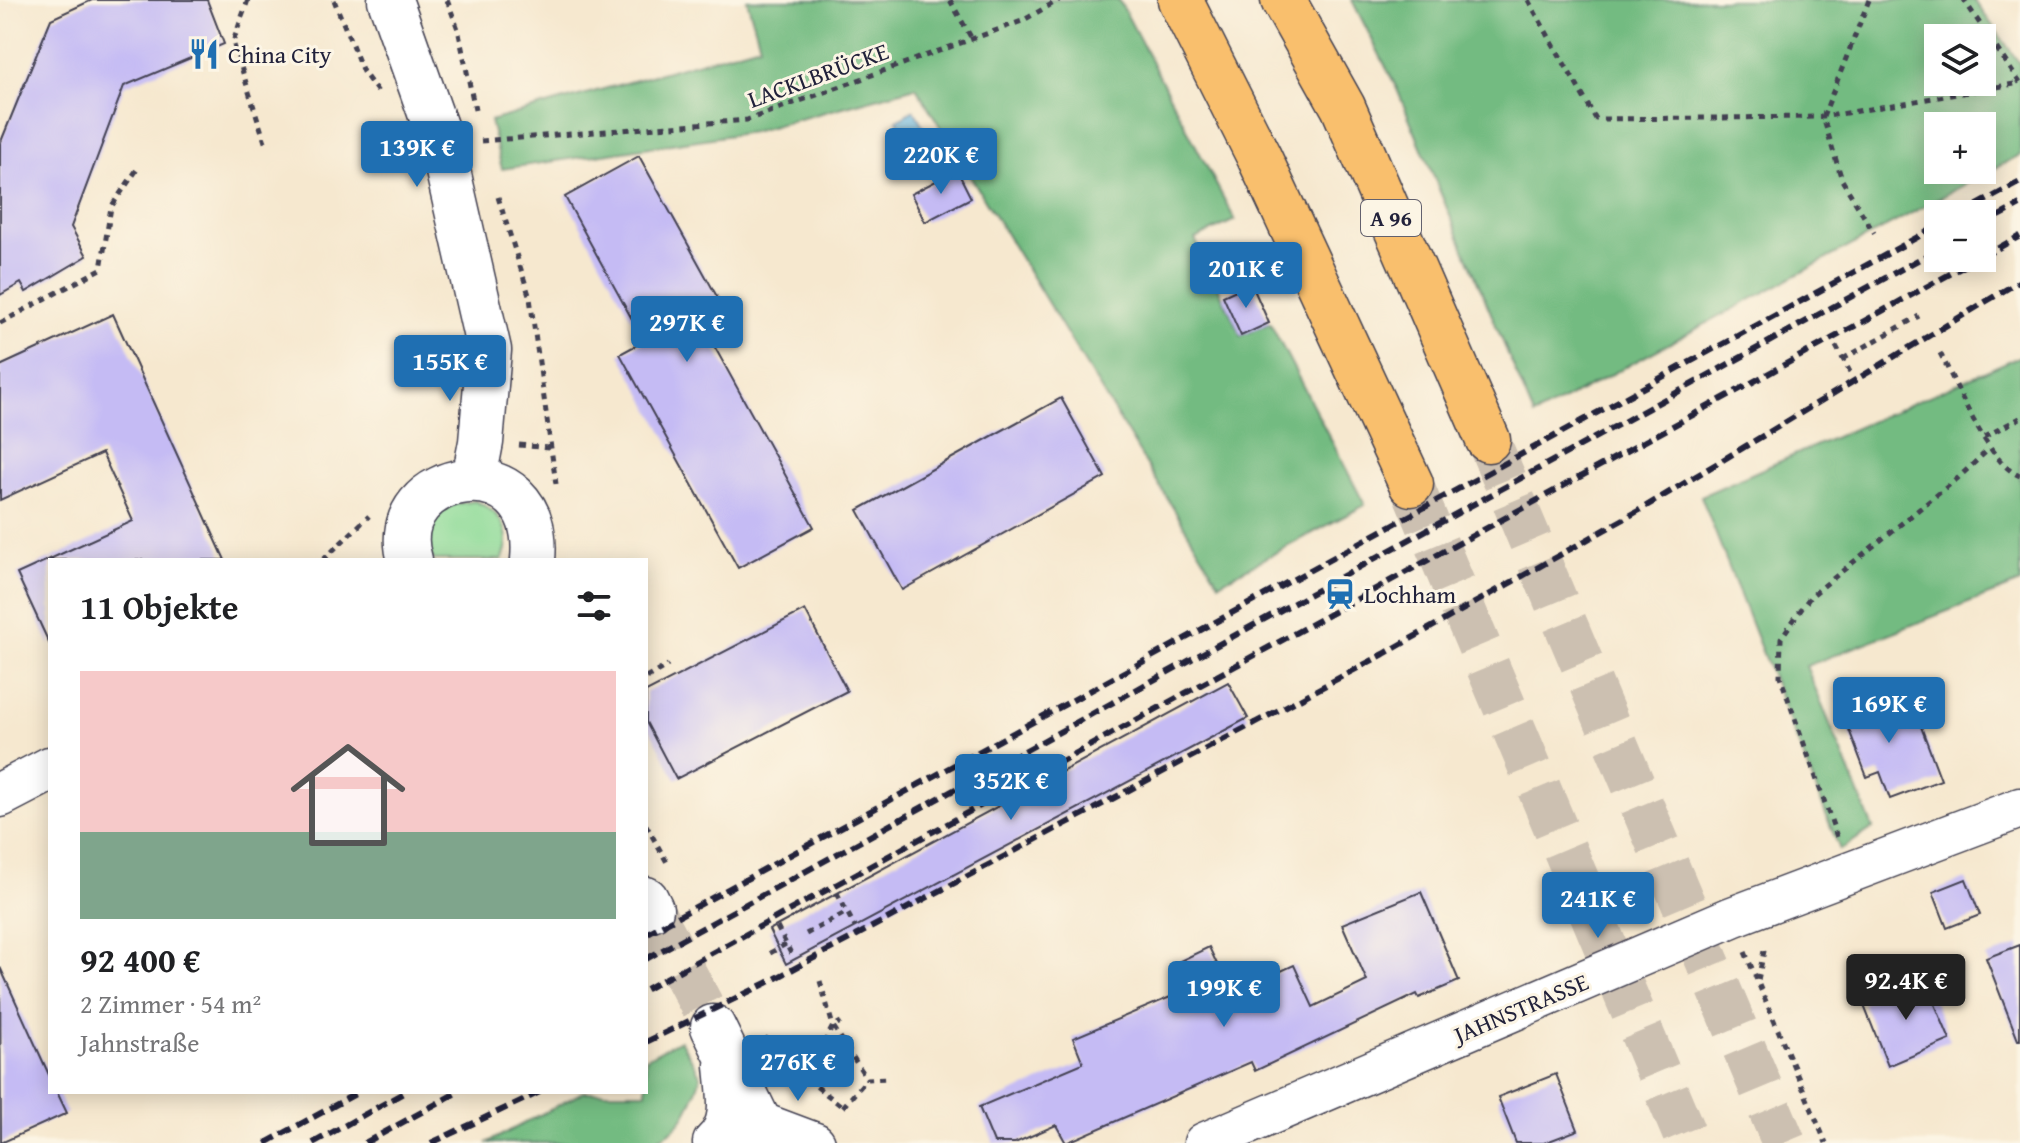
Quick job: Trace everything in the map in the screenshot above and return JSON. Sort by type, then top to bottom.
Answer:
[{"type":"highway","points":[[1180,0],[1259,157],[1411,484]]},
{"type":"highway","name":"A 96","points":[[1283,0],[1343,107],[1488,440]]},
{"type":"street","points":[[390,0],[443,149],[489,350],[481,442],[474,479]]},
{"type":"street","points":[[409,558],[407,549],[410,522],[424,499],[447,484],[474,479],[504,489],[526,510],[535,540],[533,558]]},
{"type":"street","points":[[0,795],[48,770]]},
{"type":"street","name":"JAHNSTRASSE","points":[[1204,1143],[1732,917],[2020,808]]},
{"type":"street","points":[[719,1041],[737,1137],[826,1132]]},
{"type":"path","points":[[248,0],[233,42],[266,145]]},
{"type":"path","points":[[334,0],[363,72],[381,96]]},
{"type":"path","points":[[950,0],[972,39]]},
{"type":"path","name":"LACKLBRÜCKE","points":[[481,141],[747,120],[1022,21],[1059,0]]},
{"type":"path","points":[[1528,0],[1596,119],[1823,117],[2020,83],[1964,0]]},
{"type":"path","points":[[1869,0],[1823,117],[1842,180],[1874,233]]},
{"type":"path","points":[[0,323],[101,269],[111,207],[138,168]]},
{"type":"path","points":[[1843,359],[1919,316]]},
{"type":"path","points":[[1836,346],[1850,372]]},
{"type":"path","points":[[1940,353],[1989,449],[2001,464],[2020,476]]},
{"type":"path","points":[[1984,437],[2020,418]]},
{"type":"path","points":[[1850,872],[1780,676],[1781,638],[1810,597],[1958,478],[1989,449]]},
{"type":"path","points":[[325,558],[371,514]]},
{"type":"path","points":[[648,677],[668,665]]},
{"type":"path","points":[[648,837],[658,895]]},
{"type":"path","points":[[837,893],[855,927]]},
{"type":"path","points":[[806,934],[847,912]]},
{"type":"path","points":[[1732,917],[1736,933],[1826,1143]]},
{"type":"path","points":[[777,927],[794,959]]},
{"type":"path","points":[[770,953],[786,944]]},
{"type":"path","points":[[820,981],[833,1026],[867,1079]]},
{"type":"path","points":[[824,1043],[833,1026],[841,1022]]},
{"type":"path","points":[[758,1025],[786,1063],[843,1107]]},
{"type":"path","points":[[826,1132],[867,1079],[889,1078]]},
{"type":"green space","points":[[747,0],[1119,0],[1235,220],[1195,239],[1241,336],[1270,323],[1365,505],[1219,583],[916,87],[752,132],[502,169],[490,121],[760,45]]},
{"type":"green space","points":[[1352,0],[1974,0],[1991,24],[1924,24],[1924,96],[1996,96],[1996,31],[2020,64],[2020,155],[1996,168],[1996,112],[1924,112],[1924,184],[1966,184],[1936,200],[1924,200],[1924,207],[1534,416],[1397,89]]},
{"type":"green space","points":[[2020,356],[2020,583],[1806,666],[1873,828],[1840,850],[1701,496]]},
{"type":"green space","points":[[475,501],[498,517],[506,532],[503,558],[433,558],[430,530],[441,510],[454,504]]},
{"type":"green space","points":[[680,1040],[701,1076],[684,1118],[660,1138],[648,1143],[487,1143],[579,1094],[648,1094],[648,1057]]},
{"type":"water","points":[[914,110],[944,164],[926,174],[897,120]]},
{"type":"building","points":[[92,0],[207,0],[224,44],[124,86],[71,227],[87,256],[26,292],[21,283],[0,295],[0,144],[51,19]]},
{"type":"building","points":[[639,156],[720,302],[697,315],[814,527],[738,568],[620,354],[644,341],[565,197]]},
{"type":"building","points":[[957,170],[971,198],[925,222],[911,194]]},
{"type":"building","points":[[1251,283],[1269,323],[1241,336],[1223,296]]},
{"type":"building","points":[[113,314],[224,558],[52,558],[133,521],[102,453],[0,500],[0,366]]},
{"type":"building","points":[[1061,398],[1105,477],[902,590],[858,510]]},
{"type":"building","points":[[48,560],[48,641],[17,574]]},
{"type":"building","points":[[805,610],[847,691],[676,779],[648,726],[648,691]]},
{"type":"building","points":[[1228,682],[1248,718],[786,964],[769,930]]},
{"type":"building","points":[[1872,685],[1888,727],[1917,716],[1941,780],[1890,799],[1880,772],[1867,777],[1837,698]]},
{"type":"building","points":[[1966,879],[1980,915],[1947,928],[1933,892]]},
{"type":"building","points":[[1421,892],[1459,981],[1419,998],[1417,994],[1255,1071],[1251,1062],[1066,1143],[1056,1125],[1015,1143],[994,1143],[979,1107],[1083,1063],[1073,1038],[1192,988],[1180,961],[1209,947],[1231,994],[1294,965],[1313,1007],[1367,981],[1342,924]]},
{"type":"building","points":[[2020,945],[2020,1040],[2018,1040],[1986,958]]},
{"type":"building","points":[[0,967],[48,1073],[48,1094],[58,1094],[67,1113],[1,1143]]},
{"type":"building","points":[[1924,978],[1950,1040],[1888,1066],[1863,1003]]},
{"type":"building","points":[[1556,1074],[1578,1130],[1544,1143],[1516,1143],[1498,1097]]},
{"type":"tunnel","points":[[1488,440],[1784,1143]]},
{"type":"tunnel","points":[[1411,484],[1688,1143]]},
{"type":"tunnel","points":[[651,909],[713,1027]]},
{"type":"railway","points":[[1987,200],[2020,182]]},
{"type":"railway","points":[[1996,218],[2020,205]]},
{"type":"railway","points":[[648,933],[1924,234]]},
{"type":"railway","points":[[1996,249],[2020,236]]},
{"type":"railway","points":[[648,958],[1924,257]]},
{"type":"railway","points":[[648,988],[1953,272]]},
{"type":"railway","points":[[648,1041],[767,983],[1384,654],[1638,511],[2020,281]]},
{"type":"railway","points":[[266,1143],[355,1094]]},
{"type":"railway","points":[[313,1143],[401,1094]]},
{"type":"railway","points":[[365,1143],[454,1094]]},
{"type":"railway","points":[[431,1143],[536,1094]]},
{"type":"place","name":"China City","points":[[204,54]]},
{"type":"place","name":"Lochham","points":[[1340,594]]}]
